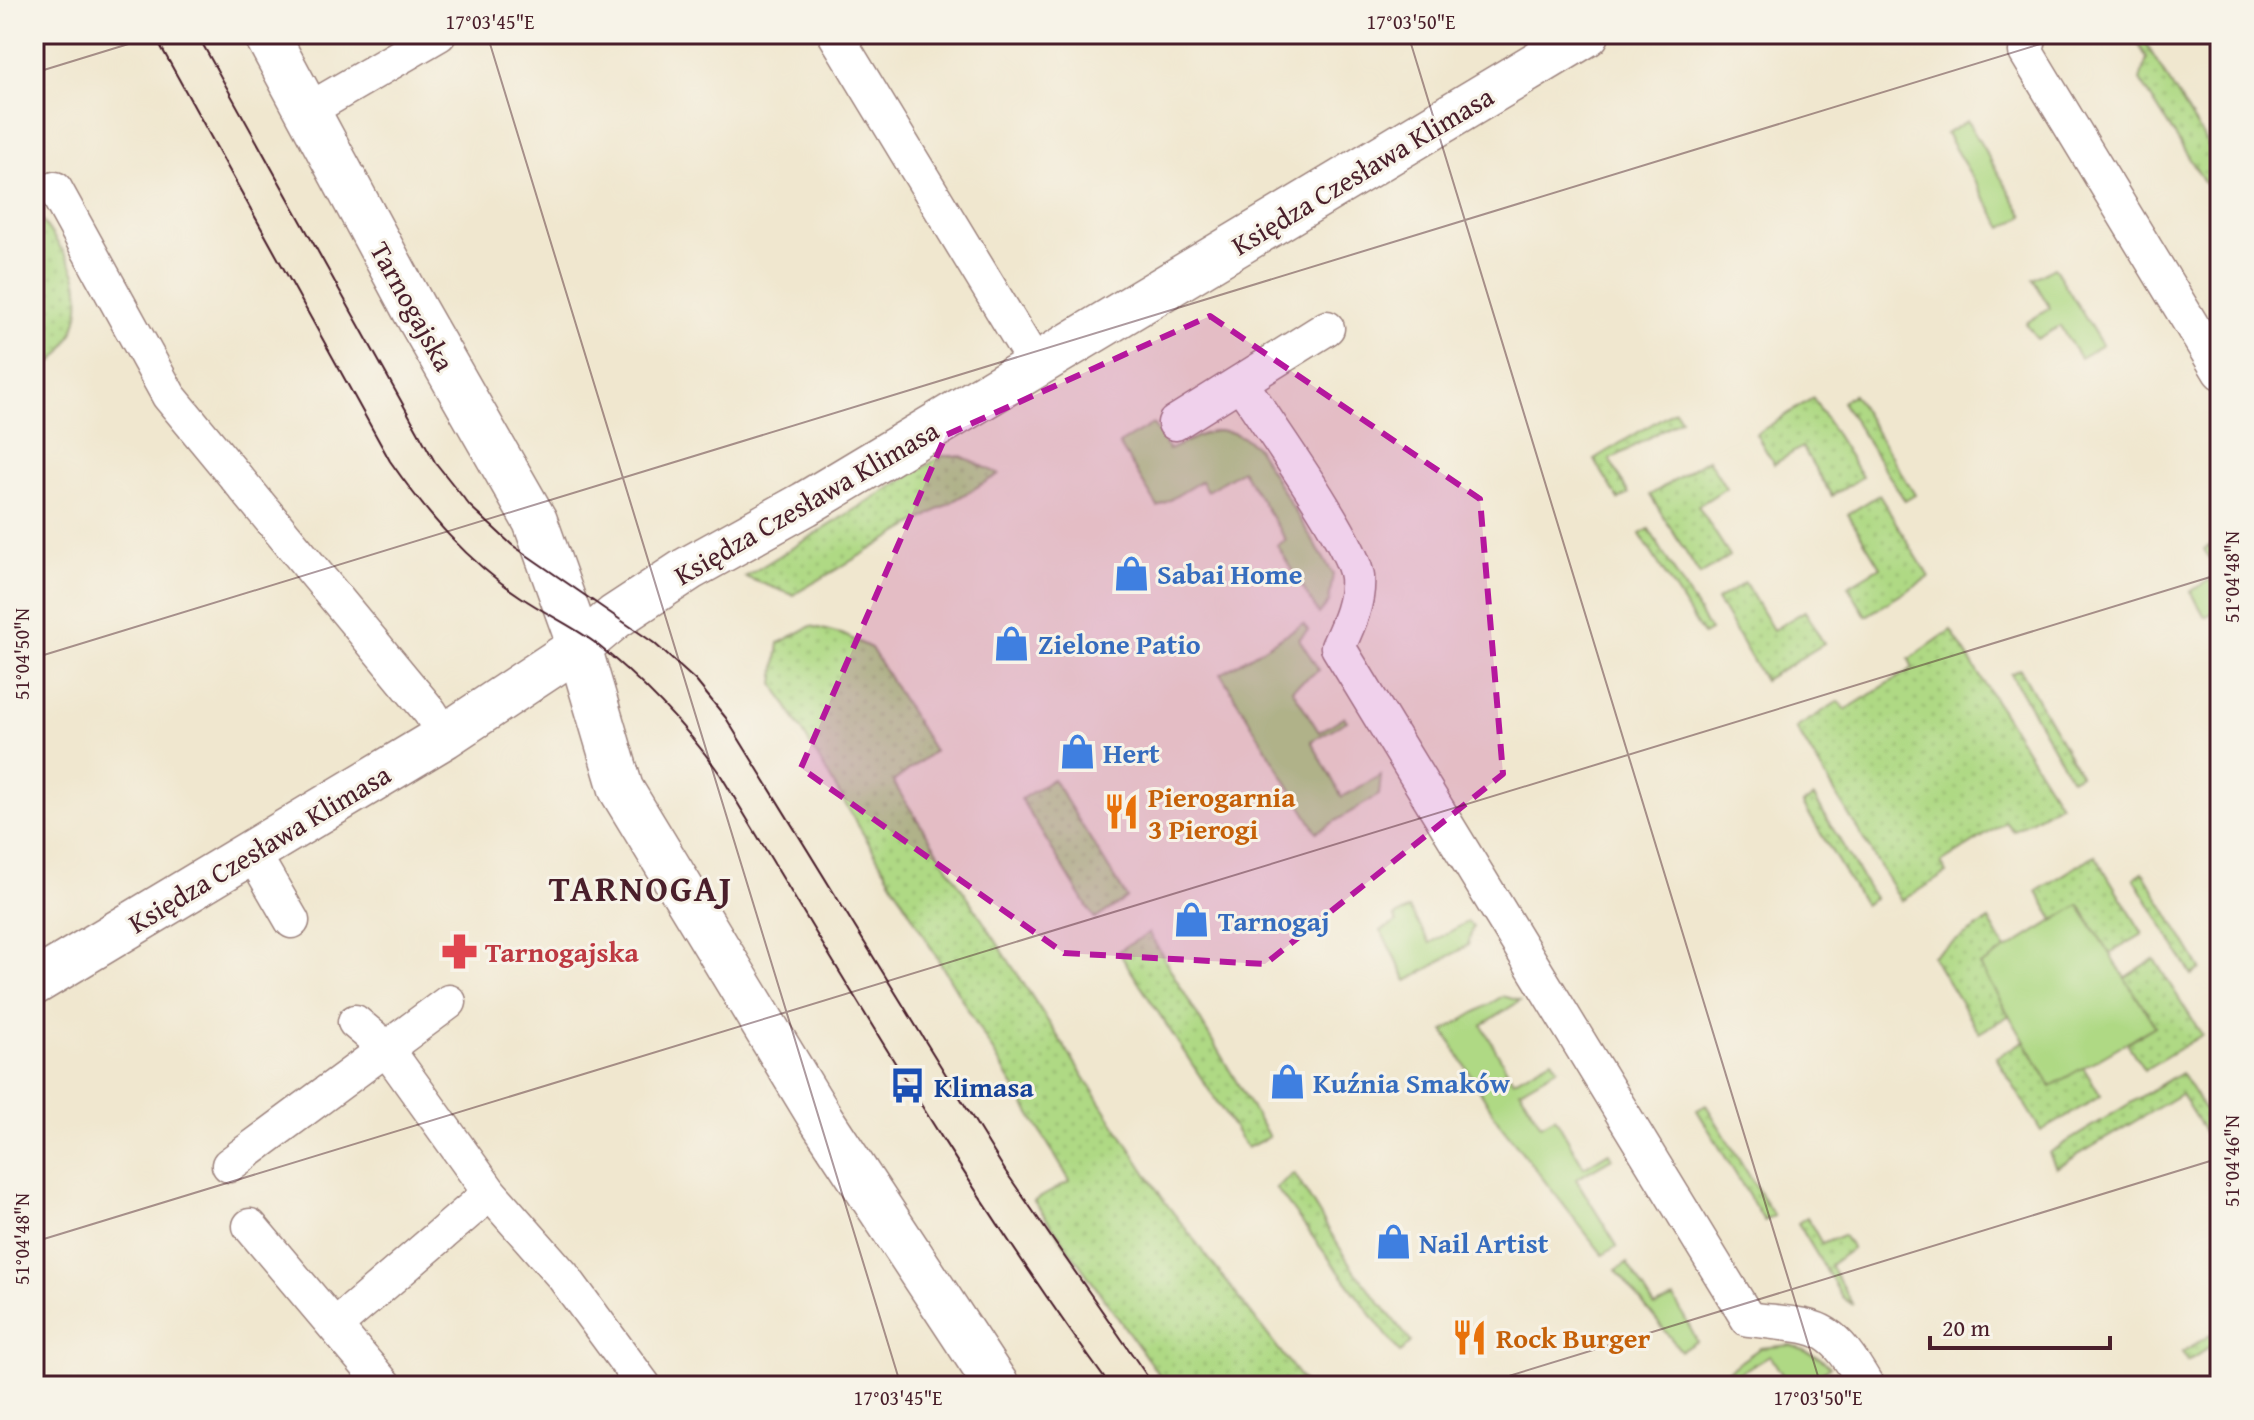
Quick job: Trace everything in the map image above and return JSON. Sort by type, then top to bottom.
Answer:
[{"type":"street","name":"Tarnogajska","points":[[266,34],[415,311],[535,521],[579,647],[621,789],[821,1119],[997,1386]]},
{"type":"street","name":"Księdza Czesława Klimasa","points":[[34,983],[445,736],[579,647],[615,617],[688,569],[805,504],[1587,34]]},
{"type":"lane","points":[[307,111],[439,34]]},
{"type":"lane","points":[[835,34],[1036,365]]},
{"type":"lane","points":[[2030,34],[2026,52],[2220,372]]},
{"type":"lane","points":[[55,189],[169,396],[430,712],[445,736]]},
{"type":"lane","points":[[1175,423],[1327,328]]},
{"type":"lane","points":[[1241,383],[1341,538],[1357,576],[1353,616],[1338,647],[1748,1319],[1815,1327],[1842,1344],[1867,1386]]},
{"type":"lane","points":[[252,852],[292,921]]},
{"type":"lane","points":[[229,1165],[449,1002]]},
{"type":"lane","points":[[355,1022],[386,1048],[490,1193],[563,1276],[644,1386]]},
{"type":"lane","points":[[335,1326],[490,1193]]},
{"type":"lane","points":[[250,1226],[385,1386]]},
{"type":"highlighted area","points":[[1210,316],[1480,499],[1503,774],[1265,964],[1064,953],[801,768],[946,435]]},
{"type":"green space","points":[[2132,34],[2140,34],[2220,164],[2220,207],[2140,80],[2147,58]]},
{"type":"green space","points":[[1967,121],[2024,216],[2003,228],[1946,134]]},
{"type":"green space","points":[[34,208],[72,267],[79,299],[74,329],[67,343],[34,376]]},
{"type":"green space","points":[[2054,267],[2102,345],[2080,358],[2060,326],[2037,339],[2026,323],[2050,308],[2033,279]]},
{"type":"green space","points":[[1853,394],[1915,495],[1905,501],[1842,402]]},
{"type":"green space","points":[[1813,398],[1862,477],[1832,496],[1802,447],[1774,464],[1756,434]]},
{"type":"green space","points":[[1675,410],[1681,419],[1610,460],[1629,494],[1619,500],[1594,459]]},
{"type":"green space","points":[[1153,424],[1169,450],[1203,434],[1223,431],[1244,438],[1256,447],[1333,574],[1329,602],[1319,614],[1277,545],[1286,540],[1242,470],[1207,491],[1201,481],[1158,507],[1119,444]]},
{"type":"green space","points":[[942,456],[961,456],[999,474],[793,595],[745,577]]},
{"type":"green space","points":[[1708,459],[1726,488],[1698,506],[1730,556],[1700,575],[1650,495]]},
{"type":"green space","points":[[1879,495],[1929,577],[1866,616],[1848,586],[1880,567],[1848,514]]},
{"type":"green space","points":[[1649,529],[1710,631],[1703,635],[1640,534]]},
{"type":"green space","points":[[2220,540],[2220,609],[2205,617],[2191,591],[2218,575],[2204,549]]},
{"type":"green space","points":[[1745,583],[1773,630],[1805,611],[1824,644],[1764,680],[1717,600]]},
{"type":"green space","points":[[1303,624],[1308,630],[1299,639],[1319,670],[1292,689],[1319,732],[1344,717],[1347,721],[1311,741],[1342,797],[1381,775],[1379,795],[1317,832],[1221,674]]},
{"type":"green space","points":[[811,626],[844,635],[871,648],[934,751],[893,782],[1165,1202],[1307,1386],[1167,1386],[1034,1201],[1070,1181],[774,684],[779,643]]},
{"type":"green space","points":[[1951,630],[2060,804],[2013,831],[2006,822],[1941,863],[1947,873],[1901,901],[1796,728],[1839,701],[1845,710],[1913,668],[1909,659]]},
{"type":"green space","points":[[2020,669],[2080,774],[2071,779],[2011,674]]},
{"type":"green space","points":[[1053,779],[1127,898],[1095,919],[1021,799]]},
{"type":"green space","points":[[1814,797],[1874,898],[1864,905],[1803,804]]},
{"type":"green space","points":[[2095,855],[2143,934],[2109,954],[2080,905],[2054,920],[2037,891]]},
{"type":"green space","points":[[2143,872],[2201,969],[2192,975],[2134,878]]},
{"type":"green space","points":[[2079,905],[2155,1026],[2051,1086],[1980,966]]},
{"type":"green space","points":[[1409,909],[1430,943],[1467,922],[1473,926],[1468,945],[1407,981],[1381,931],[1397,922],[1394,917]]},
{"type":"green space","points":[[1989,920],[2006,950],[1980,966],[2010,1015],[1979,1033],[1932,956]]},
{"type":"green space","points":[[1149,933],[1269,1137],[1247,1148],[1118,951]]},
{"type":"green space","points":[[2154,959],[2202,1035],[2144,1070],[2127,1043],[2155,1026],[2124,978]]},
{"type":"green space","points":[[1503,996],[1520,1001],[1482,1025],[1513,1081],[1552,1059],[1558,1068],[1520,1090],[1541,1125],[1555,1117],[1584,1167],[1609,1152],[1612,1158],[1576,1179],[1617,1246],[1603,1255],[1500,1124],[1444,1031]]},
{"type":"green space","points":[[2024,1041],[2051,1086],[2083,1067],[2101,1096],[2041,1131],[1996,1057]]},
{"type":"green space","points":[[2181,1072],[2220,1134],[2220,1149],[2216,1151],[2181,1094],[2056,1168],[2049,1153]]},
{"type":"green space","points":[[1706,1105],[1774,1216],[1764,1221],[1697,1110]]},
{"type":"green space","points":[[1294,1173],[1351,1266],[1411,1342],[1400,1353],[1276,1188]]},
{"type":"green space","points":[[1807,1217],[1822,1244],[1843,1235],[1852,1249],[1830,1265],[1853,1305],[1842,1297],[1798,1223]]},
{"type":"green space","points":[[1627,1263],[1655,1307],[1674,1298],[1697,1341],[1681,1351],[1616,1270]]},
{"type":"green space","points":[[2220,1329],[2220,1340],[2188,1361],[2182,1352]]},
{"type":"green space","points":[[1791,1345],[1819,1357],[1830,1367],[1803,1386],[1789,1386],[1770,1355],[1717,1386],[1706,1386],[1760,1348]]},
{"type":"tram line","points":[[154,34],[390,461],[433,518],[483,568],[612,657],[662,704],[706,756],[720,774],[957,1162],[1110,1386]]},
{"type":"tram line","points":[[197,34],[435,462],[470,506],[512,545],[654,643],[696,681],[726,718],[1006,1172],[1154,1386]]},
{"type":"place","name":"Sabai Home","points":[[1131,573]]},
{"type":"place","name":"Zielone Patio","points":[[1012,643]]},
{"type":"place","name":"Hert","points":[[1077,752]]},
{"type":"place","name":"Pierogarnia 3 Pierogi","points":[[1122,812]]},
{"type":"place","name":"Tarnogaj","points":[[1192,920]]},
{"type":"place","name":"Tarnogajska","points":[[459,951]]},
{"type":"place","name":"Kuźnia Smaków","points":[[1287,1082]]},
{"type":"place","name":"Klimasa","points":[[908,1086]]},
{"type":"place","name":"Nail Artist","points":[[1393,1242]]},
{"type":"place","name":"Rock Burger","points":[[1470,1337]]},
{"type":"district","name":"TARNOGAJ","points":[[641,887]]}]
